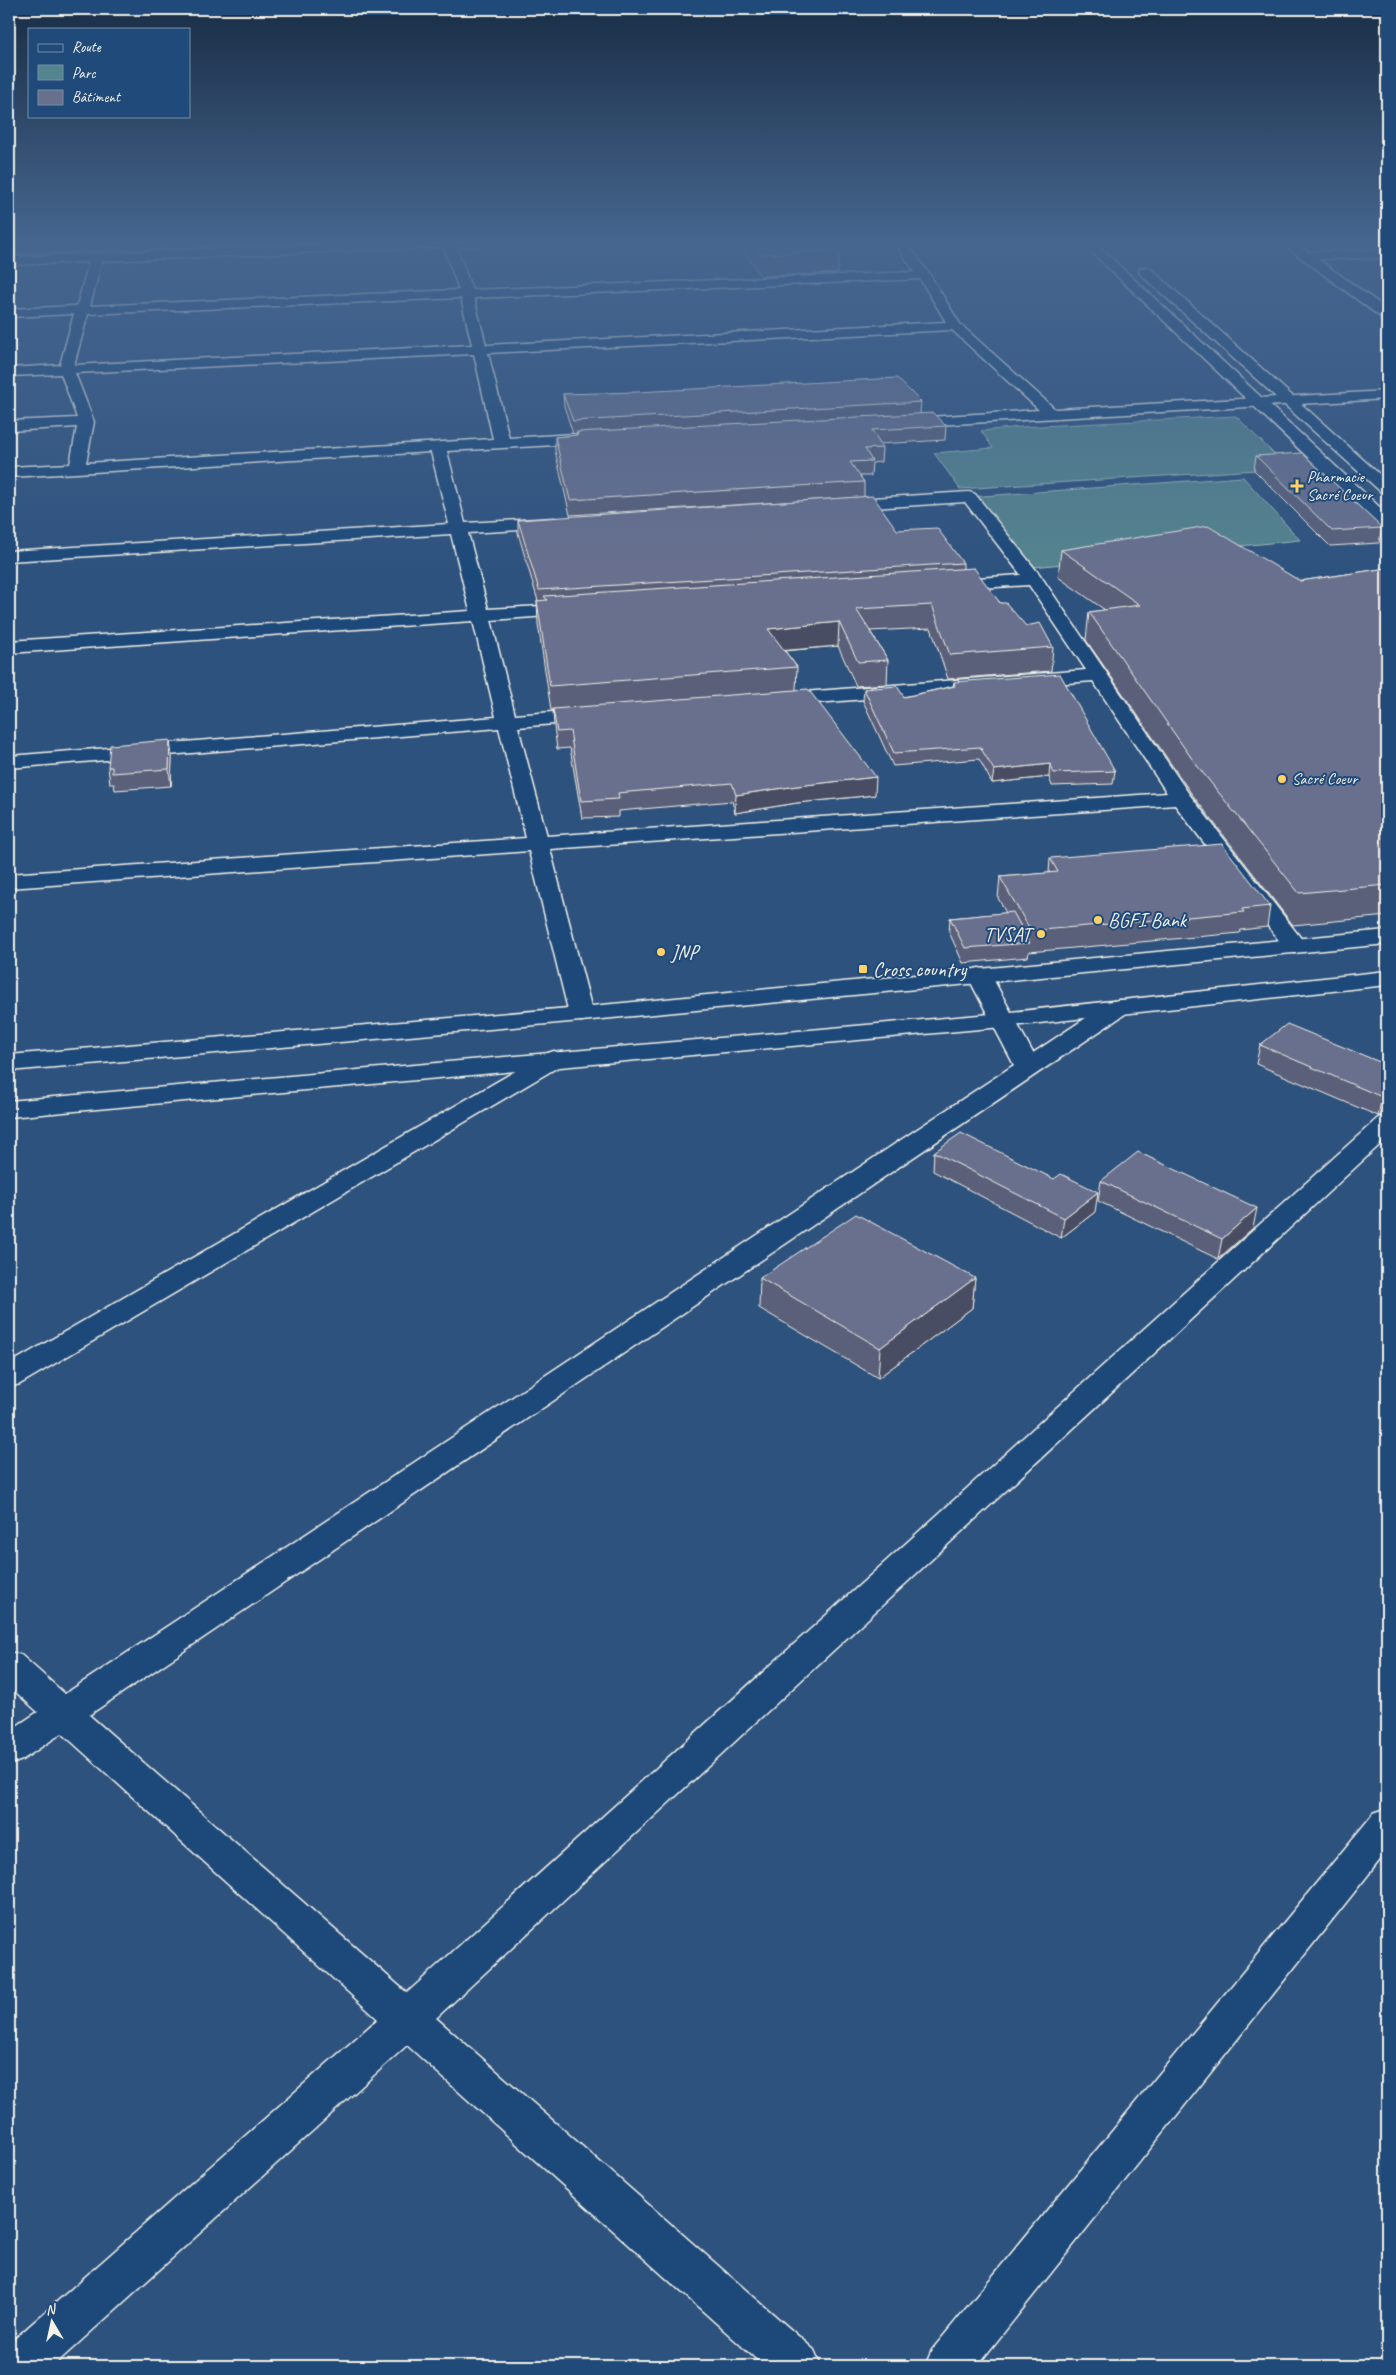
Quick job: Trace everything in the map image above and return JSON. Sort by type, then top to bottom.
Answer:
[{"type":"street","points":[[70,353],[66,369],[86,422],[77,468]]},
{"type":"street","points":[[9,372],[418,353]]},
{"type":"street","points":[[481,353],[502,443]]},
{"type":"street","points":[[985,353],[1052,414]]},
{"type":"street","points":[[1206,353],[1387,523]]},
{"type":"street","points":[[1237,353],[1387,489]]},
{"type":"street","points":[[885,422],[1387,395]]},
{"type":"street","points":[[9,426],[86,422]]},
{"type":"street","points":[[9,472],[610,437]]},
{"type":"street","points":[[438,448],[581,1014]]},
{"type":"street","points":[[822,506],[969,497],[1034,580],[1096,675],[1181,798],[1295,946]]},
{"type":"street","points":[[9,556],[566,522]]},
{"type":"street","points":[[935,586],[1034,580]]},
{"type":"street","points":[[9,647],[589,608]]},
{"type":"street","points":[[762,701],[1096,675]]},
{"type":"street","points":[[9,762],[605,714]]},
{"type":"street","points":[[9,881],[538,842],[1181,798]]},
{"type":"street","points":[[9,1062],[581,1014],[1387,937]]},
{"type":"street","points":[[979,975],[1028,1067]]},
{"type":"street","points":[[9,1109],[1002,1020],[1387,978]]},
{"type":"street","points":[[9,1750],[1118,1007]]},
{"type":"street","points":[[9,1377],[554,1059]]},
{"type":"street","points":[[19,2366],[407,2019],[1387,1124]]},
{"type":"street","points":[[9,1665],[798,2366]]},
{"type":"street","points":[[948,2366],[1387,1824]]},
{"type":"green space","points":[[1236,416],[1288,468],[960,489],[934,453],[993,448],[981,431],[1021,427]]},
{"type":"green space","points":[[1243,477],[1300,540],[1033,567],[969,497]]},
{"type":"building","points":[[897,378],[921,402],[573,421],[563,394],[638,392]]},
{"type":"building","points":[[933,413],[946,426],[872,430],[882,448],[865,449],[872,461],[850,462],[864,482],[570,500],[555,437],[578,435],[577,432]]},
{"type":"building","points":[[1302,453],[1382,528],[1332,531],[1256,456]]},
{"type":"building","points":[[873,496],[897,530],[937,528],[963,563],[539,590],[518,520]]},
{"type":"building","name":"Sacré Coeur","points":[[1208,526],[1300,581],[1387,568],[1387,885],[1299,893],[1195,763],[1089,612],[1140,605],[1061,550]]},
{"type":"building","points":[[974,568],[1000,603],[1006,603],[1026,626],[1040,623],[1053,647],[950,655],[932,605],[856,609],[888,660],[858,662],[839,622],[768,629],[797,667],[550,686],[537,601],[547,600],[544,596]]},
{"type":"building","points":[[1060,674],[1115,771],[1054,773],[1050,764],[994,770],[980,747],[894,753],[864,689],[897,686],[904,697],[955,686],[954,682]]},
{"type":"building","points":[[808,689],[876,777],[736,795],[732,783],[618,793],[619,799],[581,801],[570,731],[557,732],[553,709]]},
{"type":"building","points":[[170,740],[169,769],[112,773],[112,767],[108,767],[110,745]]},
{"type":"building","points":[[1222,844],[1270,906],[1242,909],[1244,912],[1031,931],[1000,877],[1058,872],[1050,858]]},
{"type":"building","points":[[1013,912],[1030,943],[965,948],[950,918]]},
{"type":"building","points":[[1287,1024],[1387,1065],[1387,1096],[1382,1097],[1260,1045]]},
{"type":"building","points":[[961,1133],[1054,1179],[1061,1174],[1098,1192],[1064,1218],[934,1152]]},
{"type":"building","points":[[1138,1152],[1257,1208],[1222,1239],[1101,1181]]},
{"type":"building","points":[[856,1214],[975,1278],[880,1348],[760,1278]]},
{"type":"place","name":"Pharmacie Sacré Coeur","points":[[1297,486]]},
{"type":"place","name":"Sacré Coeur","points":[[1282,779]]},
{"type":"place","name":"BGFI Bank","points":[[1098,920]]},
{"type":"place","name":"TVSAT","points":[[1041,934]]},
{"type":"place","name":"JNP","points":[[661,952]]},
{"type":"place","name":"Cross country","points":[[863,969]]}]
